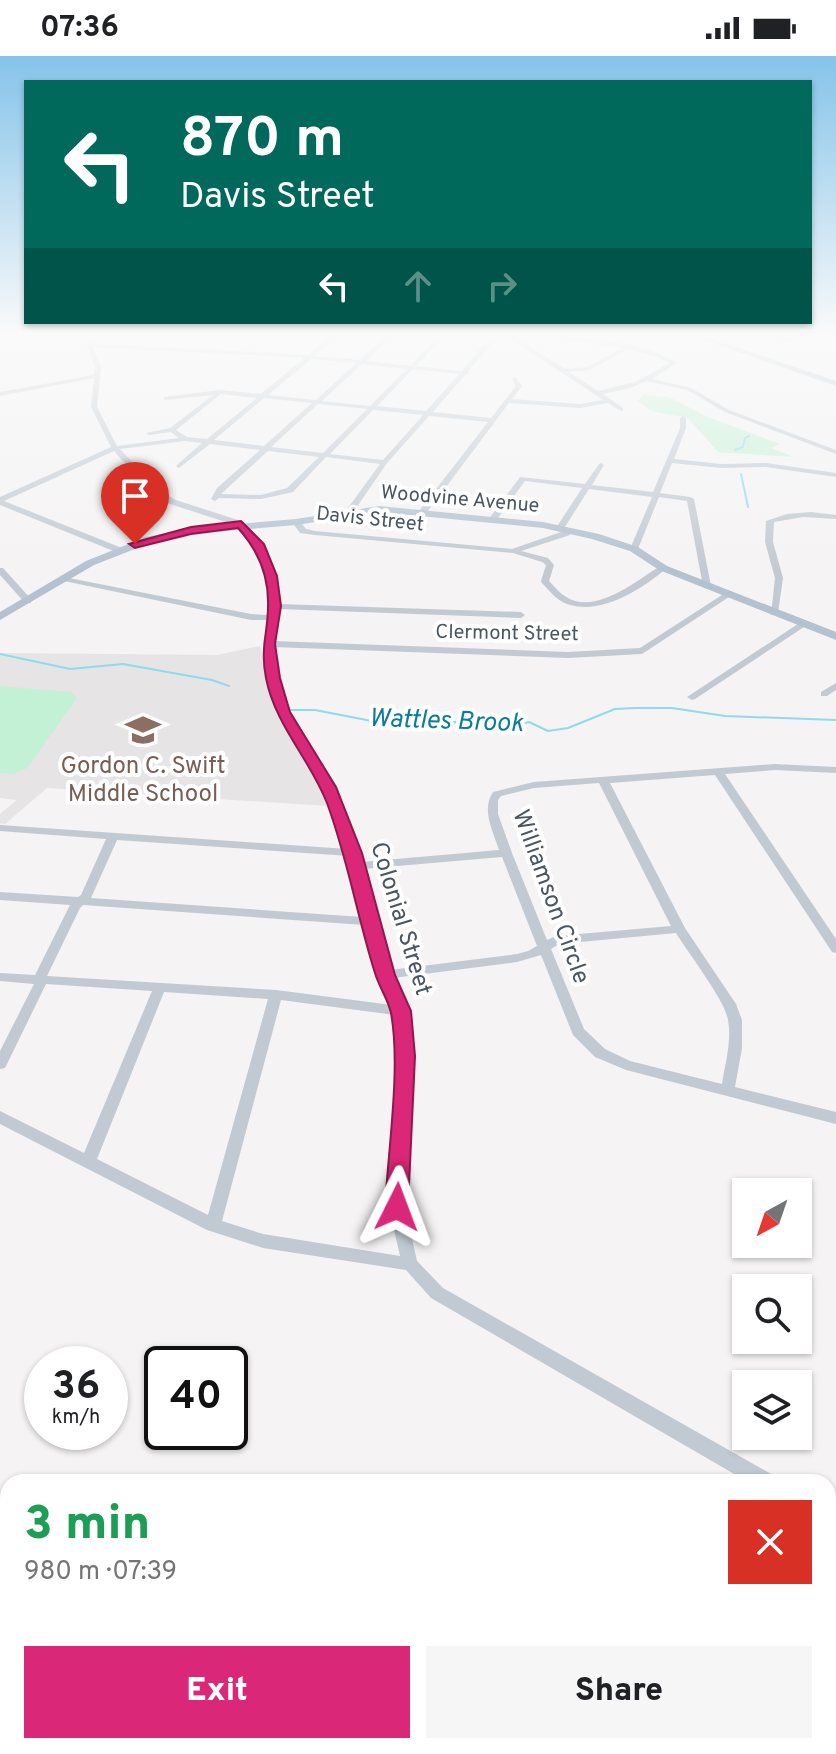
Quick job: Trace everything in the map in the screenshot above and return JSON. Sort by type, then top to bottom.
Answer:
[{"type":"main road","name":"Woodvine Avenue","points":[[296,522],[379,509],[567,530]]},
{"type":"main road","points":[[210,528],[221,517]]},
{"type":"main road","name":"Davis Street","points":[[0,617],[119,550],[150,539],[241,524],[296,522]]},
{"type":"main road","points":[[567,530],[634,549],[663,568],[836,636]]},
{"type":"street","points":[[97,413],[115,448],[155,492],[173,502],[241,524]]},
{"type":"street","points":[[149,433],[172,430],[193,413]]},
{"type":"street","points":[[179,466],[244,413]]},
{"type":"street","points":[[209,513],[217,496],[303,413]]},
{"type":"street","points":[[217,496],[279,495],[290,490],[367,413]]},
{"type":"street","points":[[423,413],[491,420]]},
{"type":"street","points":[[422,513],[497,413]]},
{"type":"street","points":[[733,413],[836,452]]},
{"type":"street","points":[[349,512],[385,462],[430,414]]},
{"type":"street","points":[[634,549],[683,428],[683,418]]},
{"type":"street","points":[[172,430],[185,439]]},
{"type":"street","points":[[0,501],[115,448],[185,439],[385,462]]},
{"type":"street","points":[[669,461],[721,466],[766,465],[836,475]]},
{"type":"street","points":[[567,530],[585,486],[601,465]]},
{"type":"street","points":[[492,520],[523,479],[690,499],[707,586]]},
{"type":"street","points":[[0,501],[119,550]]},
{"type":"street","points":[[774,613],[779,578],[769,542],[770,521],[812,513],[836,517]]},
{"type":"street","name":"Davis Street","points":[[296,522],[303,531],[315,533],[513,551],[567,530]]},
{"type":"street","points":[[250,535],[256,527],[265,523]]},
{"type":"street","name":"Colonial Street","points":[[241,524],[258,544],[271,576],[275,606],[268,644],[273,678],[283,712],[328,787],[356,859],[369,921],[385,975],[401,1011],[404,1056],[397,1207],[410,1264]]},
{"type":"street","points":[[513,551],[545,560],[550,565],[545,581],[570,603],[610,599],[663,568]]},
{"type":"street","points":[[0,570],[28,601]]},
{"type":"street","points":[[64,579],[251,617],[273,618]]},
{"type":"street","name":"Clermont Street","points":[[268,644],[568,655],[642,651],[728,595]]},
{"type":"street","points":[[275,606],[521,615]]},
{"type":"street","points":[[692,697],[804,623]]},
{"type":"street","points":[[824,694],[836,686]]},
{"type":"street","name":"Williamson Circle","points":[[836,770],[786,767],[534,785],[497,794],[493,800],[493,814],[506,853],[578,1032],[600,1053],[626,1065],[836,1118]]},
{"type":"street","points":[[718,772],[836,949]]},
{"type":"street","points":[[603,780],[679,929],[729,1004],[735,1020],[735,1048],[728,1090]]},
{"type":"street","points":[[0,828],[356,859],[506,853]]},
{"type":"street","points":[[0,1064],[40,986],[40,980],[75,906],[86,897],[113,836]]},
{"type":"street","points":[[0,896],[369,921]]},
{"type":"street","points":[[385,975],[532,955],[556,940],[679,929]]},
{"type":"street","points":[[0,977],[276,995],[401,1011]]},
{"type":"street","points":[[89,1160],[159,989]]},
{"type":"street","points":[[213,1225],[276,995]]},
{"type":"street","points":[[0,1117],[213,1225],[263,1241],[410,1264],[437,1293],[752,1474]]},
{"type":"shaded area","name":"Gordon C. Swift Middle School","points":[[260,646],[277,716],[317,779],[328,806],[47,788],[5,824],[0,823],[0,814],[17,800],[0,798],[0,653],[217,655]]},
{"type":"green space","points":[[663,413],[701,413],[780,444],[771,448],[794,457],[718,452],[688,418]]},
{"type":"green space","points":[[0,686],[71,692],[77,698],[27,768],[14,774],[0,773]]},
{"type":"waterway","points":[[735,450],[743,447],[745,438],[749,436]]},
{"type":"waterway","points":[[741,474],[748,507]]},
{"type":"waterway","name":"Wattles Brook","points":[[0,654],[70,669],[123,664],[212,680],[229,686]]},
{"type":"waterway","name":"Wattles Brook","points":[[291,710],[315,710],[387,724],[454,722],[514,725],[529,722],[548,731],[568,728],[615,709],[635,708],[672,708],[725,716],[836,720]]},
{"type":"place","name":"Gordon C. Swift Middle School","points":[[143,730]]},
{"type":"route","points":[[135,544],[241,524],[258,544],[271,576],[275,606],[268,644],[273,678],[283,712],[328,787],[354,853],[385,975],[401,1011],[404,1056],[397,1207]]}]
